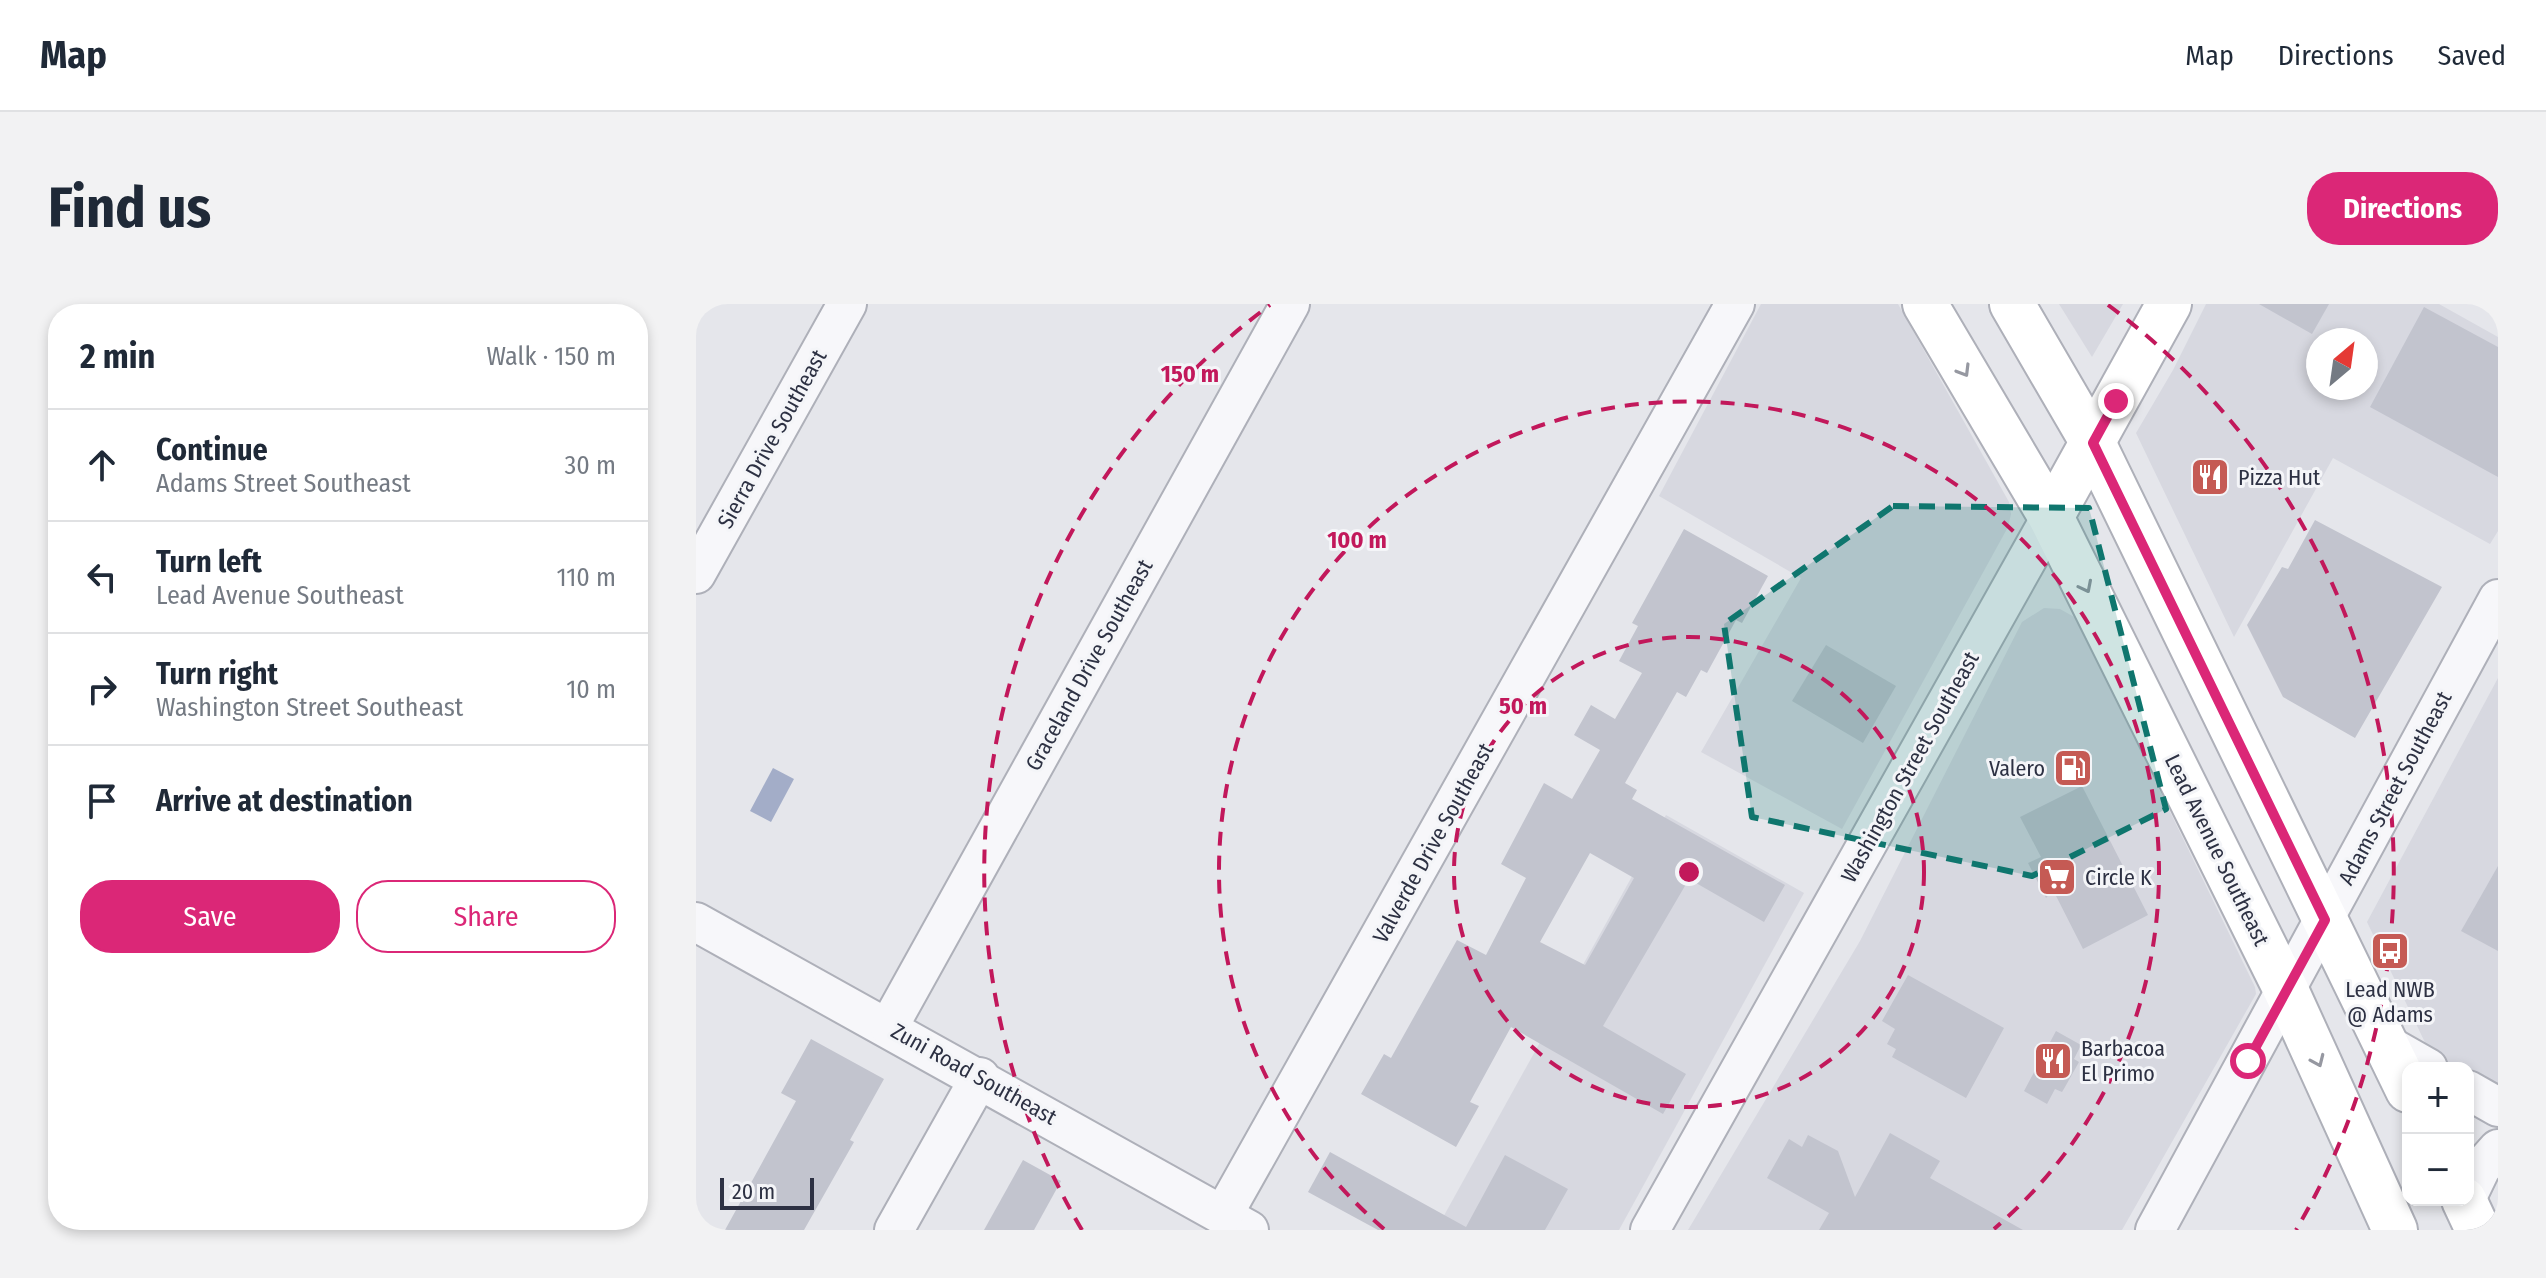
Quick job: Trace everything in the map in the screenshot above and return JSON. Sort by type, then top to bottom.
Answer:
[{"type":"main road","name":"Lead Avenue Southeast","points":[[1925,304],[2051,517],[2286,990],[2395,1230]]},
{"type":"main road","points":[[2012,304],[2093,443],[2402,1078]]},
{"type":"main road","name":"Washington Street Southeast","points":[[2051,517],[2169,304]]},
{"type":"street","name":"Sierra Drive Southeast","points":[[696,574],[847,304]]},
{"type":"street","name":"Graceland Drive Southeast","points":[[889,1026],[1290,304]]},
{"type":"street","name":"Valverde Drive Southeast","points":[[1236,1222],[1735,304]]},
{"type":"street","name":"Washington Street Southeast","points":[[1650,1230],[2051,517]]},
{"type":"street","name":"Adams Street Southeast","points":[[2155,1230],[2498,599]]},
{"type":"street","name":"Zuni Road Southeast","points":[[696,922],[889,1026],[1236,1222]]},
{"type":"street","points":[[2384,1043],[2417,1062]]},
{"type":"street","points":[[894,1230],[980,1077]]},
{"type":"street","points":[[2474,1093],[2498,1107]]},
{"type":"street","points":[[2474,1188],[2481,1168],[2498,1149]]},
{"type":"highlighted area","points":[[1893,506],[2089,508],[2166,809],[2032,876],[1752,817],[1724,624]]},
{"type":"shaded area","points":[[1761,304],[1898,304],[2009,502],[2011,514],[2008,527],[1842,829],[1701,752],[1801,578],[1659,496]]},
{"type":"shaded area","points":[[2059,304],[2123,304],[2092,357]]},
{"type":"shaded area","points":[[2206,304],[2439,304],[2498,337],[2498,531],[2490,544],[2333,458],[2234,637],[2136,433],[2173,370]]},
{"type":"shaded area","points":[[2044,608],[2060,609],[2076,618],[2256,994],[2122,1230],[1688,1230],[1860,941],[2022,622]]},
{"type":"shaded area","points":[[2498,678],[2498,1095],[2474,1081],[2474,1062],[2441,1062],[2432,1057],[2367,922]]},
{"type":"shaded area","points":[[1666,815],[1804,893],[1619,1230],[1436,1230]]},
{"type":"water","points":[[773,768],[794,779],[771,822],[750,811]]},
{"type":"building","points":[[2259,304],[2329,304],[2315,328],[2306,328],[2306,331]]},
{"type":"building","points":[[2424,307],[2498,347],[2498,477],[2370,407],[2374,400],[2378,400],[2378,392]]},
{"type":"building","points":[[2315,520],[2442,587],[2355,738],[2283,697],[2247,625],[2282,567],[2288,569]]},
{"type":"building","points":[[1684,529],[1768,576],[1742,623],[1736,620],[1707,673],[1701,670],[1686,697],[1677,692],[1625,783],[1637,790],[1632,799],[1785,885],[1764,922],[1689,879],[1603,1026],[1686,1074],[1663,1114],[1511,1027],[1470,1102],[1479,1106],[1456,1147],[1361,1094],[1384,1054],[1391,1058],[1457,940],[1486,955],[1526,878],[1501,864],[1544,783],[1572,799],[1600,750],[1574,735],[1591,705],[1615,719],[1642,673],[1619,661],[1638,626],[1632,623]],"holes":[[[1590,853],[1634,878],[1585,965],[1540,942]]]},
{"type":"building","points":[[1826,645],[1896,686],[1863,743],[1792,701]]},
{"type":"building","points":[[2082,786],[2148,915],[2083,949],[2053,890],[2046,898],[2028,863],[2041,857],[2020,817]]},
{"type":"building","points":[[2498,866],[2498,951],[2461,931]]},
{"type":"building","points":[[1908,975],[2004,1028],[1966,1098],[1892,1057],[1896,1049],[1887,1044],[1895,1029],[1882,1021]]},
{"type":"building","points":[[2056,1031],[2081,1045],[2074,1059],[2079,1062],[2062,1092],[2055,1089],[2047,1104],[2024,1091]]},
{"type":"building","points":[[811,1039],[884,1079],[850,1140],[854,1142],[804,1230],[725,1230],[796,1101],[781,1093]]},
{"type":"building","points":[[1890,1133],[1940,1161],[1930,1178],[2023,1230],[1819,1230],[1829,1213],[1767,1178],[1789,1139],[1802,1147],[1808,1135],[1838,1151],[1855,1197]]},
{"type":"building","points":[[1330,1152],[1466,1227],[1505,1155],[1568,1189],[1545,1230],[1378,1230],[1308,1192]]},
{"type":"building","points":[[1023,1160],[1061,1181],[1034,1230],[984,1230]]},
{"type":"place","name":"Pizza Hut","points":[[2210,477]]},
{"type":"place","name":"Valero","points":[[2073,768]]},
{"type":"place","name":"Circle K","points":[[2057,877]]},
{"type":"place","name":"Lead NWB @ Adams","points":[[2390,951]]},
{"type":"place","name":"Barbacoa El Primo","points":[[2053,1061]]},
{"type":"route","points":[[2116,401],[2093,443],[2325,920],[2248,1061]]}]
